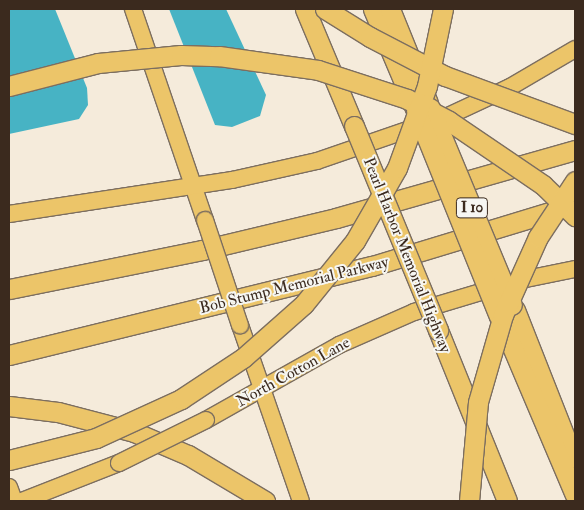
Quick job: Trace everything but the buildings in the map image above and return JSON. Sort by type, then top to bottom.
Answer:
[{"type":"highway","name":"Pearl Harbor Memorial Highway","points":[[306,9],[507,501]]},
{"type":"highway","points":[[325,9],[370,37],[446,76],[575,124]]},
{"type":"highway","points":[[374,9],[422,109]]},
{"type":"highway","name":"I 10","points":[[390,9],[422,109],[507,313],[575,463]]},
{"type":"highway","points":[[9,460],[96,438],[174,404],[243,358],[304,304],[355,241],[397,168],[427,86],[442,9]]},
{"type":"highway","points":[[9,86],[105,62],[181,55],[219,56],[318,70],[407,100],[449,121],[543,184],[575,216]]},
{"type":"highway","points":[[9,289],[202,250],[327,220],[575,150]]},
{"type":"highway","points":[[468,501],[478,402],[503,315],[538,237],[575,181]]},
{"type":"highway","name":"Bob Stump Memorial Parkway","points":[[9,354],[372,266],[575,204]]},
{"type":"highway","points":[[507,313],[575,495]]},
{"type":"highway","points":[[9,406],[58,412],[134,432],[188,455],[265,501]]},
{"type":"main road","points":[[132,9],[301,501]]},
{"type":"main road","points":[[9,214],[194,186],[317,161],[395,136],[510,87],[575,49]]},
{"type":"main road","name":"North Cotton Lane","points":[[22,501],[119,462],[206,420],[339,345],[414,312],[502,285],[575,269]]},
{"type":"main road","points":[[9,486],[14,501]]},
{"type":"water","points":[[9,9],[55,9],[87,88],[88,105],[79,119],[9,134]]},
{"type":"water","points":[[169,9],[226,9],[266,95],[260,116],[232,127],[215,125]]}]
